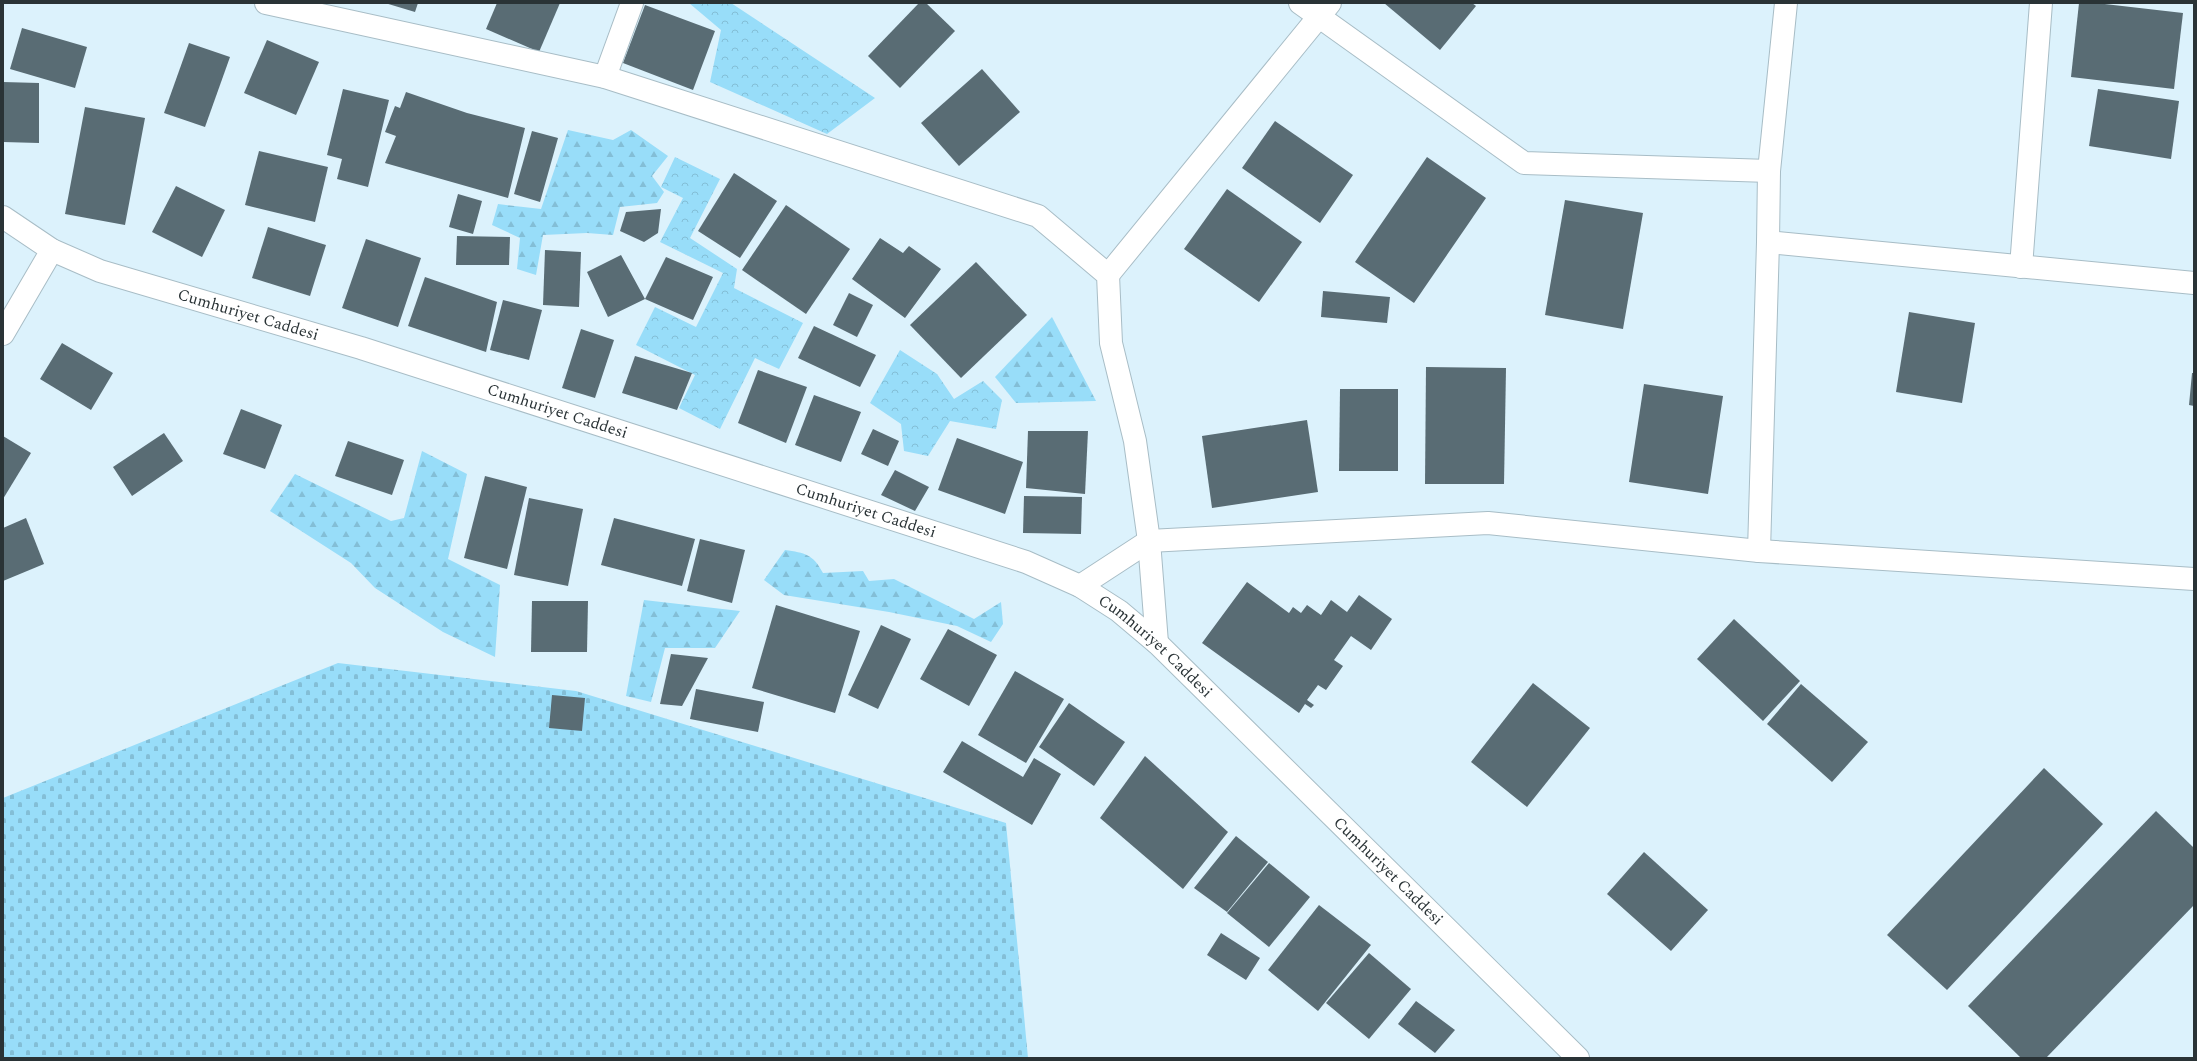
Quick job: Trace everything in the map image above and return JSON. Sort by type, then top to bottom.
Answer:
[{"type":"street","points":[[266,3],[605,77],[1038,216],[1108,275]]},
{"type":"street","points":[[605,77],[632,3]]},
{"type":"street","points":[[1300,3],[1324,10],[1524,163],[1769,171]]},
{"type":"street","points":[[1759,551],[1769,171],[1786,3]]},
{"type":"street","points":[[2021,267],[2041,3]]},
{"type":"street","points":[[1157,643],[1149,541],[1135,441],[1111,342],[1108,275],[1324,10]]},
{"type":"street","name":"Cumhuriyet Caddesi","points":[[3,217],[52,250],[100,271],[361,348],[1026,562],[1080,586],[1120,611],[1157,643],[1578,1058]]},
{"type":"street","points":[[1768,242],[2194,283]]},
{"type":"street","points":[[3,334],[52,250]]},
{"type":"street","points":[[1080,586],[1149,541],[1488,523],[1759,551],[2194,580]]},
{"type":"green space","points":[[689,3],[731,3],[875,98],[827,134],[710,82],[721,30]]},
{"type":"green space","points":[[568,130],[613,140],[631,130],[668,156],[652,176],[664,192],[657,203],[620,207],[613,235],[587,233],[543,235],[536,275],[517,269],[520,238],[492,225],[498,204],[541,209]]},
{"type":"green space","points":[[675,157],[720,179],[690,238],[737,269],[734,288],[803,323],[779,369],[755,358],[720,429],[679,408],[695,375],[636,345],[655,307],[696,327],[723,273],[660,242],[683,198],[661,187]]},
{"type":"green space","points":[[1052,317],[1096,401],[1016,403],[995,377]]},
{"type":"green space","points":[[900,350],[937,374],[954,399],[983,381],[1002,400],[996,429],[950,421],[928,456],[904,451],[901,424],[870,403]]},
{"type":"green space","points":[[422,451],[467,474],[448,559],[500,585],[495,657],[443,632],[375,588],[351,563],[270,511],[295,474],[391,521],[404,518]]},
{"type":"green space","points":[[785,550],[798,552],[812,558],[823,573],[863,571],[869,581],[894,579],[974,619],[1001,602],[1003,624],[991,642],[957,626],[889,612],[784,595],[764,580]]},
{"type":"green space","points":[[644,600],[740,611],[715,648],[665,648],[651,702],[626,696]]},
{"type":"green space","points":[[338,663],[576,691],[1006,823],[1028,1058],[3,1058],[3,798]]},
{"type":"building","points":[[385,3],[418,3],[415,12]]},
{"type":"building","points":[[497,3],[560,3],[539,52],[486,29]]},
{"type":"building","points":[[919,3],[926,3],[955,31],[900,88],[868,56]]},
{"type":"building","points":[[1384,3],[1472,3],[1476,6],[1440,50]]},
{"type":"building","points":[[2079,3],[2096,3],[2183,13],[2174,89],[2071,77]]},
{"type":"building","points":[[645,5],[715,31],[693,90],[623,63]]},
{"type":"building","points":[[22,28],[87,47],[75,88],[10,69]]},
{"type":"building","points":[[267,40],[319,62],[296,115],[244,93]]},
{"type":"building","points":[[189,43],[230,57],[205,127],[164,113]]},
{"type":"building","points":[[982,69],[1020,112],[959,166],[921,123]]},
{"type":"building","points":[[3,82],[39,83],[39,143],[3,142]]},
{"type":"building","points":[[343,89],[389,100],[368,187],[337,179],[342,159],[327,155]]},
{"type":"building","points":[[2098,89],[2179,101],[2171,159],[2089,146]]},
{"type":"building","points":[[406,92],[467,113],[525,128],[508,198],[385,163],[396,136],[385,132],[395,106],[400,108]]},
{"type":"building","points":[[85,107],[145,118],[125,225],[65,214]]},
{"type":"building","points":[[1275,121],[1353,175],[1320,223],[1242,168]]},
{"type":"building","points":[[532,131],[558,138],[540,202],[514,194]]},
{"type":"building","points":[[259,151],[328,167],[315,222],[245,205]]},
{"type":"building","points":[[1427,157],[1486,198],[1414,303],[1355,262]]},
{"type":"building","points":[[734,173],[777,201],[740,258],[698,231]]},
{"type":"building","points":[[176,186],[225,210],[202,257],[152,232]]},
{"type":"building","points":[[1227,189],[1302,242],[1259,302],[1184,249]]},
{"type":"building","points":[[458,194],[482,201],[473,234],[449,227]]},
{"type":"building","points":[[1565,200],[1643,213],[1623,329],[1545,315]]},
{"type":"building","points":[[786,205],[850,249],[806,314],[742,270]]},
{"type":"building","points":[[661,209],[658,233],[644,242],[620,231],[626,212]]},
{"type":"building","points":[[268,227],[326,245],[310,296],[252,278]]},
{"type":"building","points":[[457,236],[510,237],[509,265],[456,265]]},
{"type":"building","points":[[880,238],[903,253],[909,246],[941,269],[905,318],[852,279]]},
{"type":"building","points":[[366,239],[421,258],[398,327],[342,308]]},
{"type":"building","points":[[545,250],[581,252],[579,307],[543,305]]},
{"type":"building","points":[[621,255],[645,299],[608,317],[587,272]]},
{"type":"building","points":[[666,257],[713,277],[693,320],[645,299]]},
{"type":"building","points":[[976,262],[1027,315],[961,378],[910,325]]},
{"type":"building","points":[[425,277],[497,302],[486,352],[408,326]]},
{"type":"building","points":[[1323,291],[1390,297],[1387,323],[1321,317]]},
{"type":"building","points":[[849,293],[873,305],[857,337],[833,325]]},
{"type":"building","points":[[503,300],[542,310],[529,360],[490,350]]},
{"type":"building","points":[[1909,312],[1975,323],[1962,403],[1896,392]]},
{"type":"building","points":[[814,326],[876,355],[860,387],[798,358]]},
{"type":"building","points":[[581,329],[614,340],[595,398],[562,388]]},
{"type":"building","points":[[62,343],[113,373],[91,410],[40,379]]},
{"type":"building","points":[[635,356],[692,373],[677,410],[622,393]]},
{"type":"building","points":[[1426,367],[1506,368],[1504,484],[1425,484]]},
{"type":"building","points":[[758,370],[807,387],[786,443],[738,423]]},
{"type":"building","points":[[2192,373],[2194,373],[2194,406],[2189,405]]},
{"type":"building","points":[[1644,384],[1723,396],[1708,494],[1629,482]]},
{"type":"building","points":[[1340,389],[1398,389],[1398,471],[1339,471]]},
{"type":"building","points":[[814,395],[861,412],[841,462],[795,445]]},
{"type":"building","points":[[241,409],[282,425],[265,469],[223,454]]},
{"type":"building","points":[[1307,420],[1318,492],[1212,508],[1202,436]]},
{"type":"building","points":[[873,429],[899,441],[888,466],[861,454]]},
{"type":"building","points":[[1028,431],[1088,431],[1085,494],[1026,488]]},
{"type":"building","points":[[164,433],[183,461],[132,496],[113,467]]},
{"type":"building","points":[[3,436],[31,453],[3,499]]},
{"type":"building","points":[[957,438],[1023,462],[1005,514],[938,490]]},
{"type":"building","points":[[348,441],[404,460],[392,495],[335,476]]},
{"type":"building","points":[[895,470],[929,487],[915,511],[881,495]]},
{"type":"building","points":[[485,476],[527,487],[507,569],[464,558]]},
{"type":"building","points":[[1024,496],[1082,497],[1081,534],[1023,533]]},
{"type":"building","points":[[529,498],[583,509],[568,586],[514,575]]},
{"type":"building","points":[[26,518],[44,564],[3,581],[3,528]]},
{"type":"building","points":[[614,518],[695,539],[682,586],[601,565]]},
{"type":"building","points":[[700,539],[745,550],[732,603],[687,591]]},
{"type":"building","points":[[1247,582],[1289,613],[1293,607],[1301,613],[1307,605],[1321,615],[1331,600],[1347,612],[1359,595],[1392,619],[1371,650],[1351,636],[1334,660],[1343,666],[1326,690],[1318,685],[1307,700],[1314,705],[1311,708],[1305,704],[1299,713],[1202,643]]},
{"type":"building","points":[[532,601],[588,601],[587,652],[531,652]]},
{"type":"building","points":[[776,605],[860,631],[835,713],[752,688]]},
{"type":"building","points":[[1734,619],[1800,681],[1763,721],[1697,659]]},
{"type":"building","points":[[881,625],[911,639],[878,709],[848,695]]},
{"type":"building","points":[[948,629],[997,655],[969,706],[920,679]]},
{"type":"building","points":[[671,654],[708,658],[682,706],[660,704]]},
{"type":"building","points":[[1015,671],[1064,699],[1026,763],[978,735]]},
{"type":"building","points":[[1533,683],[1590,728],[1527,807],[1471,762]]},
{"type":"building","points":[[1801,684],[1868,742],[1832,782],[1767,724]]},
{"type":"building","points":[[696,689],[764,702],[758,732],[690,719]]},
{"type":"building","points":[[552,695],[585,698],[582,731],[549,728]]},
{"type":"building","points":[[1069,703],[1125,742],[1094,786],[1039,747]]},
{"type":"building","points":[[962,741],[1023,777],[1034,758],[1061,774],[1032,825],[943,772]]},
{"type":"building","points":[[1145,756],[1228,832],[1183,889],[1100,818]]},
{"type":"building","points":[[2044,768],[2103,824],[1947,990],[1887,935]]},
{"type":"building","points":[[2156,811],[2194,848],[2194,905],[2046,1058],[2021,1058],[1968,1006]]},
{"type":"building","points":[[1236,836],[1268,862],[1227,912],[1194,888]]},
{"type":"building","points":[[1644,852],[1708,910],[1671,951],[1607,894]]},
{"type":"building","points":[[1269,863],[1310,897],[1269,947],[1227,913]]},
{"type":"building","points":[[1319,905],[1371,945],[1318,1011],[1268,970]]},
{"type":"building","points":[[1221,933],[1260,958],[1246,980],[1207,955]]},
{"type":"building","points":[[1369,953],[1411,989],[1369,1039],[1326,1003]]},
{"type":"building","points":[[1416,1001],[1455,1030],[1435,1053],[1398,1024]]}]
